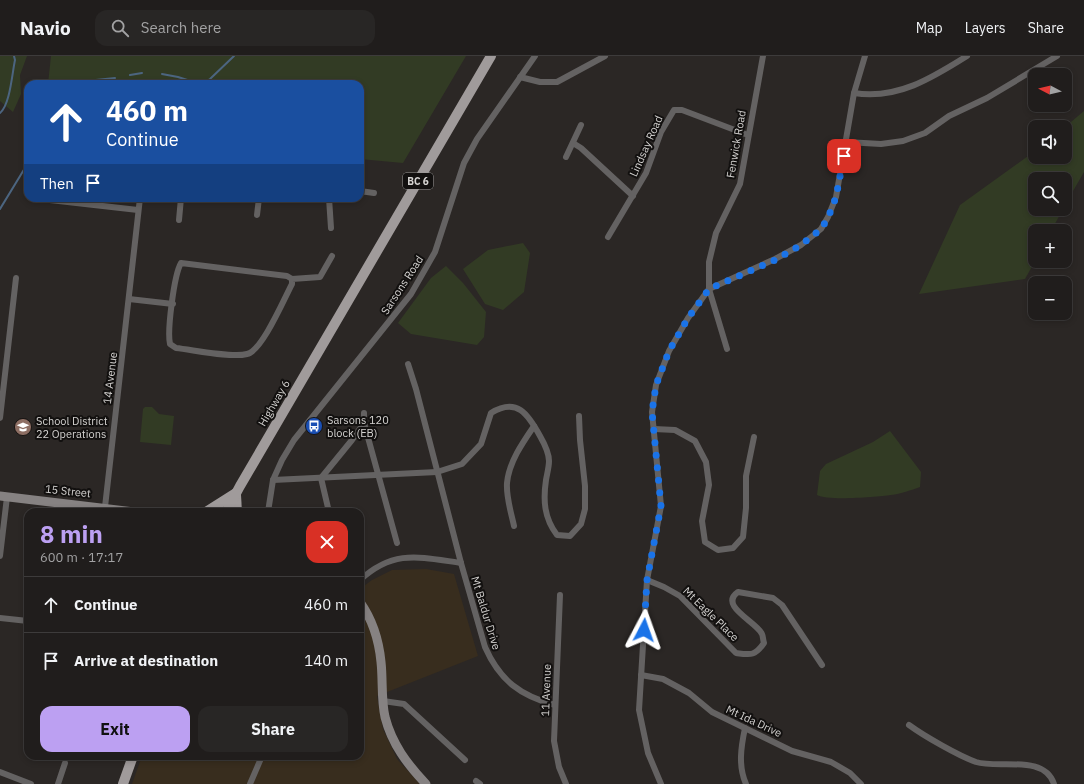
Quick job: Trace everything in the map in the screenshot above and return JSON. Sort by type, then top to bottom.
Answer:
[{"type":"main road","name":"Highway 6","points":[[228,508],[491,56]]},
{"type":"main road","points":[[212,508],[236,493],[237,508]]},
{"type":"main road","points":[[123,784],[132,760]]},
{"type":"street","name":"Sarsons Road","points":[[269,508],[273,480],[282,460],[294,440],[411,294],[435,252],[464,163],[477,139],[535,56]]},
{"type":"street","points":[[520,77],[540,82],[557,82],[605,56]]},
{"type":"street","name":"Fenwick Road","points":[[727,349],[709,289],[709,262],[716,233],[740,184],[763,56]]},
{"type":"street","points":[[661,784],[648,753],[639,718],[647,580],[661,506],[652,412],[658,378],[669,351],[688,318],[709,289],[775,260],[801,245],[821,229],[828,218],[836,197],[854,93],[865,56]]},
{"type":"street","points":[[854,93],[869,96],[891,94],[908,89],[967,56]]},
{"type":"street","points":[[846,142],[881,144],[903,141],[925,133],[949,116],[987,98],[1057,56]]},
{"type":"street","name":"Lindsay Road","points":[[608,237],[646,173],[661,132],[674,110],[682,110],[748,135]]},
{"type":"street","points":[[566,157],[581,125]]},
{"type":"street","points":[[573,143],[581,148],[632,196]]},
{"type":"street","points":[[364,192],[374,193]]},
{"type":"street","points":[[73,202],[138,210]]},
{"type":"street","name":"14 Avenue","points":[[105,507],[139,202]]},
{"type":"street","points":[[179,220],[181,202]]},
{"type":"street","points":[[257,215],[259,202]]},
{"type":"street","points":[[330,202],[331,228]]},
{"type":"street","points":[[292,279],[292,284],[260,346],[249,354],[237,355],[176,348],[170,344],[168,337],[178,268],[181,263],[287,276],[292,279],[320,277],[332,256]]},
{"type":"street","points":[[0,418],[16,278]]},
{"type":"street","points":[[129,298],[173,304]]},
{"type":"street","name":"Mt Baldur Drive","points":[[408,364],[416,389],[461,563],[491,660],[500,674],[517,689],[535,700],[556,705]]},
{"type":"street","points":[[273,480],[437,472],[462,464],[481,444],[491,413],[502,406],[518,408],[528,415],[545,446],[549,461],[544,502],[549,525],[556,535],[570,536],[581,524],[585,509],[585,486],[580,440],[580,416]]},
{"type":"street","points":[[364,413],[364,423],[397,543]]},
{"type":"street","points":[[321,478],[364,423]]},
{"type":"street","points":[[514,526],[509,503],[507,482],[522,443],[534,426]]},
{"type":"street","points":[[654,429],[675,430],[695,441],[706,462],[709,485],[702,521],[705,542],[718,550],[733,548],[743,537],[746,508],[746,476],[754,437]]},
{"type":"street","points":[[321,478],[328,508]]},
{"type":"street","points":[[0,556],[4,496]]},
{"type":"street","name":"15 Street","points":[[4,496],[111,508]]},
{"type":"street","points":[[364,577],[391,560],[414,556],[461,563]]},
{"type":"street","name":"Mt Eagle Place","points":[[647,580],[664,586],[680,596],[736,653],[749,655],[758,652],[764,643],[762,633],[735,608],[732,601],[733,595],[738,592],[773,598],[782,604],[822,665]]},
{"type":"street","name":"11 Avenue","points":[[560,595],[554,741],[559,767],[566,784]]},
{"type":"street","points":[[364,608],[375,634],[381,660],[385,717],[395,744],[406,762],[426,784]]},
{"type":"street","points":[[0,618],[24,621]]},
{"type":"street","name":"Mt Ida Drive","points":[[641,675],[663,678],[689,693],[712,712],[792,751],[831,762],[850,773],[861,784]]},
{"type":"street","points":[[383,701],[404,704],[465,760]]},
{"type":"street","points":[[909,725],[920,733],[975,761],[990,764],[1029,765],[1043,770],[1054,784]]},
{"type":"street","points":[[744,728],[741,745],[741,773],[746,784]]},
{"type":"street","points":[[250,784],[260,760]]},
{"type":"street","points":[[58,784],[65,763]]},
{"type":"street","points":[[0,772],[31,784]]},
{"type":"shaded area","points":[[426,569],[454,574],[478,656],[377,696],[383,729],[397,759],[420,784],[132,784],[141,760],[364,760],[364,586],[372,580],[392,570]]},
{"type":"green space","points":[[0,56],[27,56],[20,75],[21,94],[13,112],[0,101]]},
{"type":"green space","points":[[51,56],[466,56],[403,163],[364,159],[364,80],[48,80]]},
{"type":"green space","points":[[1084,111],[1084,172],[1072,193],[1072,172],[1028,172],[1028,216],[1059,216],[1055,224],[1028,224],[1028,268],[1031,268],[1025,279],[919,294],[960,205],[1028,156],[1028,164],[1072,164],[1072,121]]},
{"type":"green space","points":[[523,243],[530,253],[524,292],[503,310],[485,304],[463,269],[488,250]]},
{"type":"green space","points":[[446,266],[463,283],[486,312],[484,337],[477,345],[411,334],[398,323],[431,278]]},
{"type":"green space","points":[[145,407],[152,407],[159,414],[174,416],[171,445],[140,442],[143,409]]},
{"type":"green space","points":[[890,431],[921,472],[920,487],[898,494],[875,497],[831,498],[817,495],[820,471],[826,464],[873,442]]},
{"type":"waterway","points":[[0,113],[6,103],[10,89],[15,60],[14,56]]},
{"type":"waterway","points":[[208,80],[234,56]]},
{"type":"waterway","points":[[130,75],[142,73]]},
{"type":"waterway","points":[[162,74],[187,80]]},
{"type":"waterway","points":[[96,80],[115,78]]},
{"type":"waterway","points":[[0,209],[24,170]]},
{"type":"place","name":"Sarsons 120 block (EB)","points":[[314,426]]},
{"type":"place","name":"School District 22 Operations","points":[[23,427]]},
{"type":"route","points":[[644,630],[647,580],[661,506],[652,412],[656,385],[669,351],[688,318],[709,289],[755,267],[775,260],[801,245],[821,229],[828,218],[836,197],[844,156]]}]
